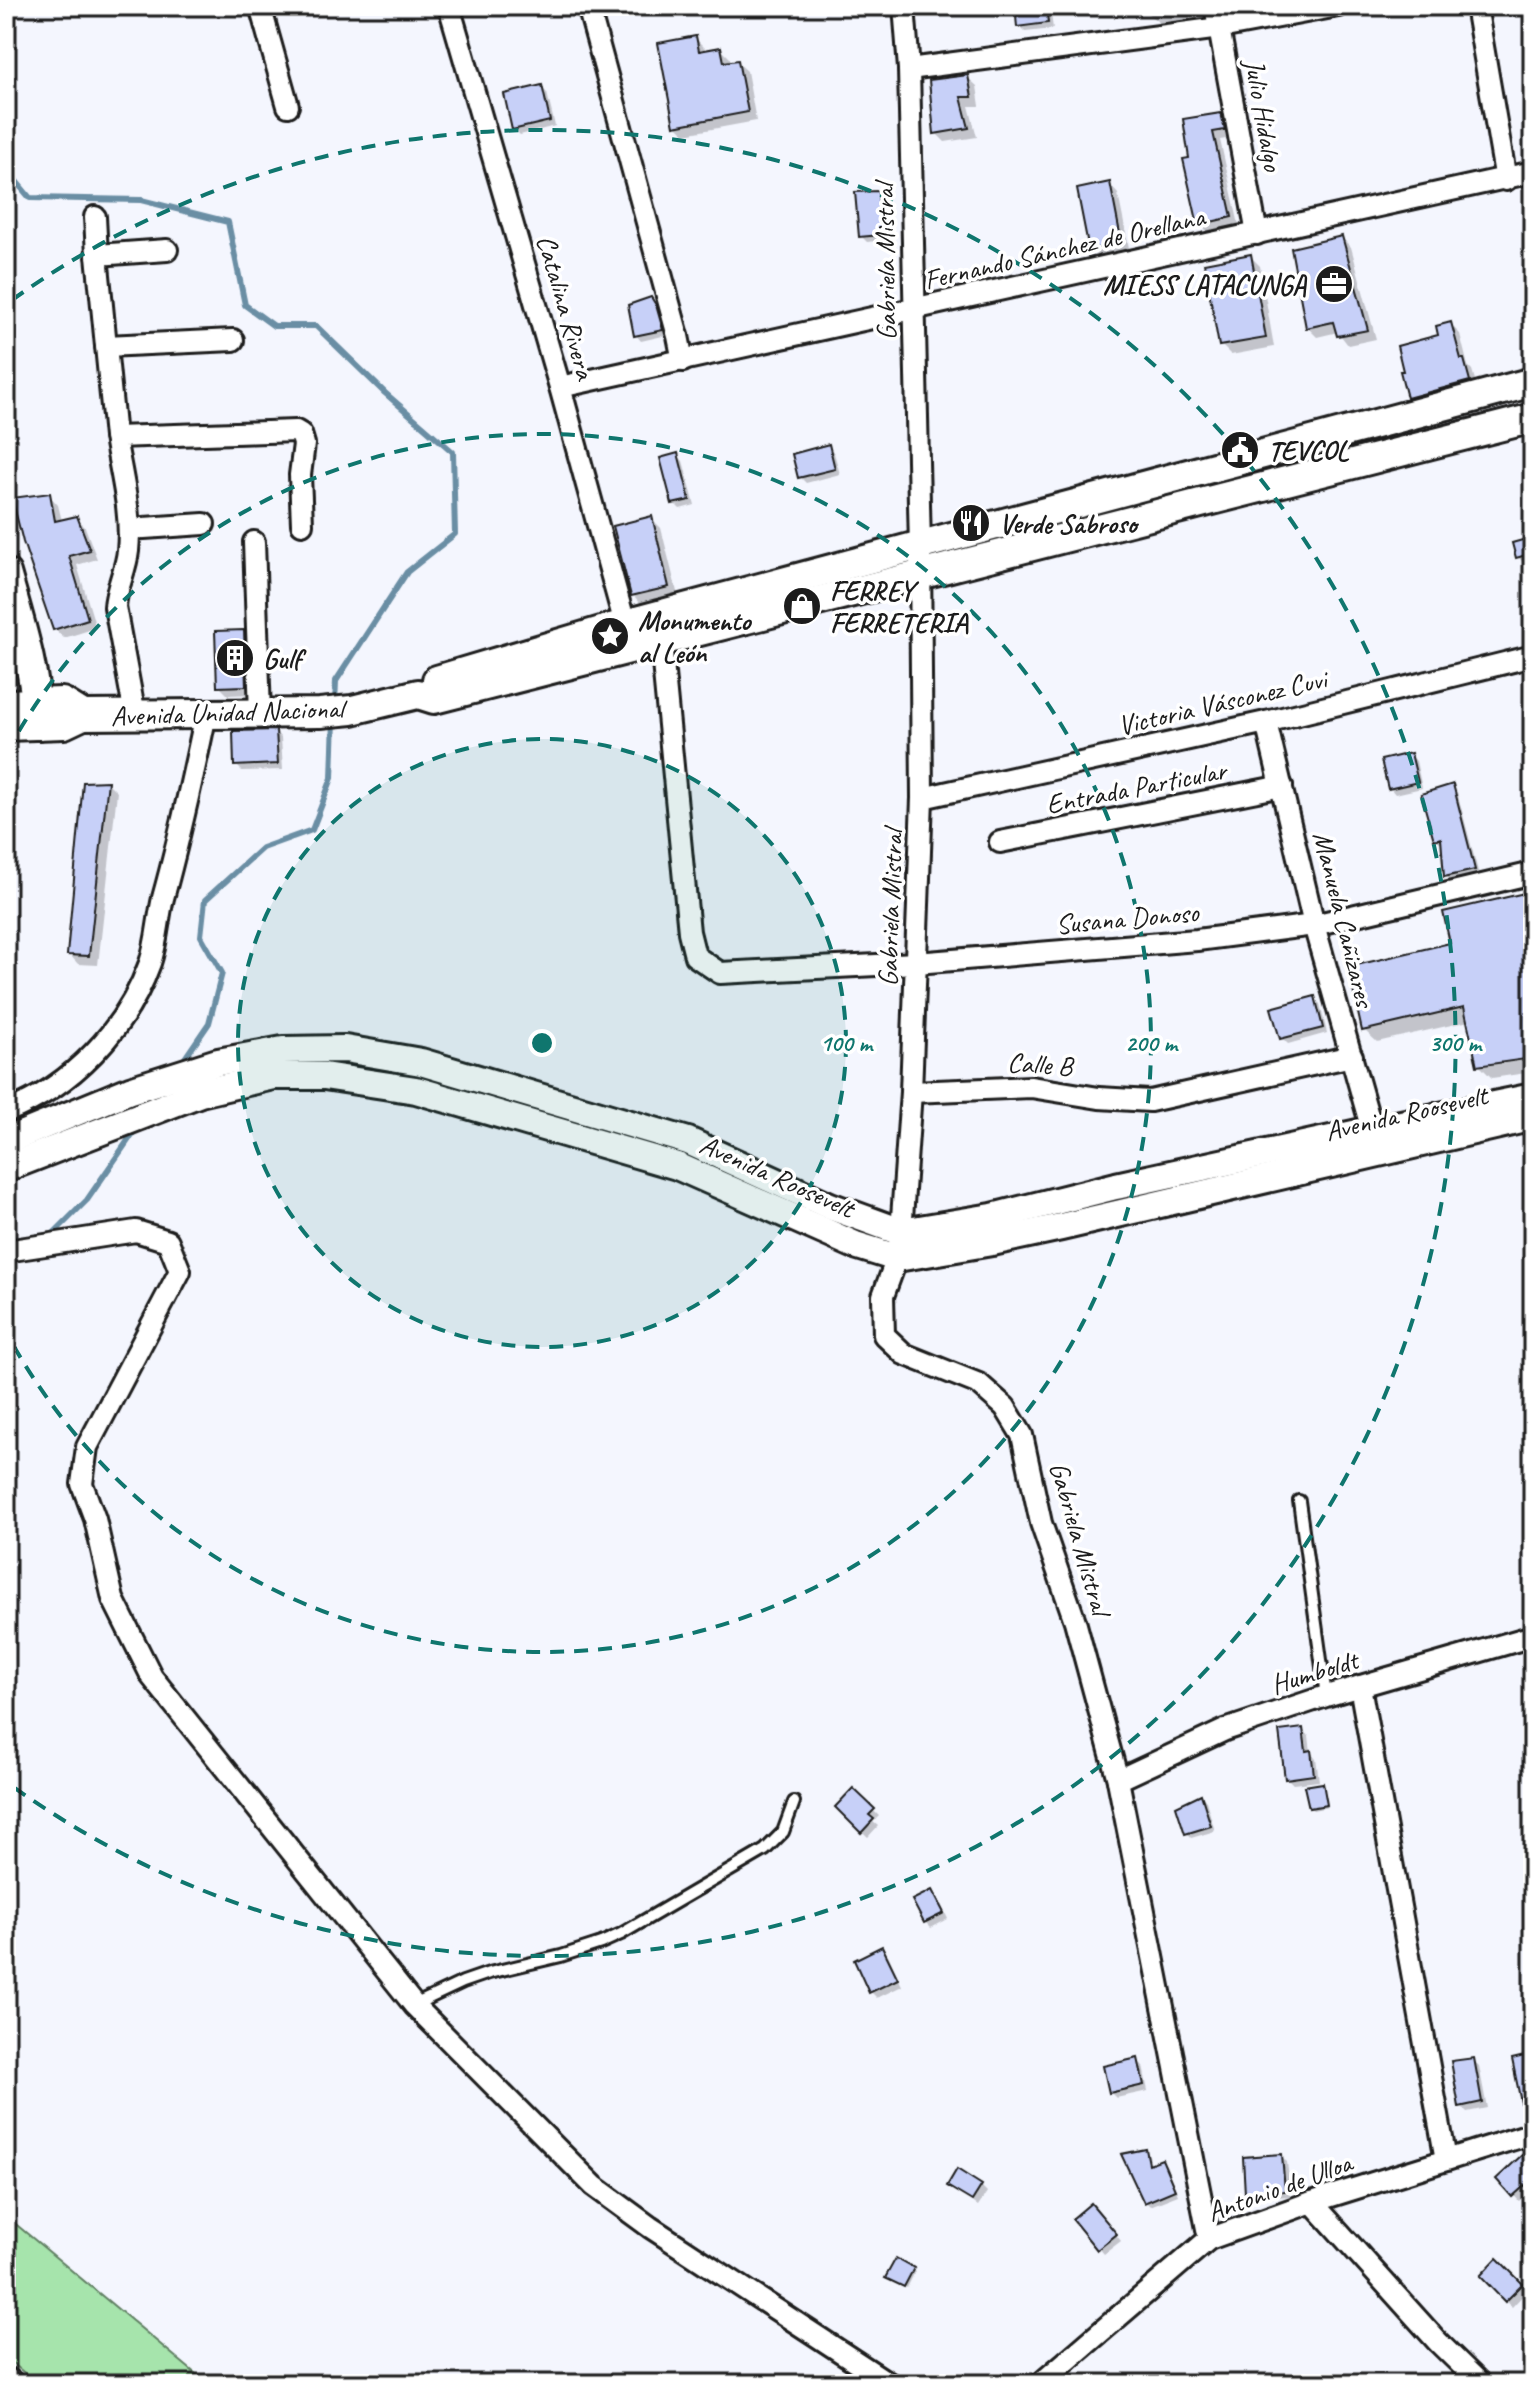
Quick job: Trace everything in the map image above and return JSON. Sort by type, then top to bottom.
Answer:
[{"type":"main road","name":"Avenida Unidad Nacional","points":[[418,694],[428,682],[625,624],[1533,382]]},
{"type":"main road","name":"Avenida Unidad Nacional","points":[[6,726],[62,702],[83,715],[135,715],[320,713],[352,710],[418,694],[434,699],[1533,418]]},
{"type":"main road","points":[[6,573],[31,665],[38,714]]},
{"type":"main road","name":"Avenida Unidad Nacional","points":[[6,704],[38,714]]},
{"type":"street","points":[[260,6],[288,106]]},
{"type":"street","name":"Catalina Rivera","points":[[449,6],[625,624]]},
{"type":"street","points":[[588,6],[683,361]]},
{"type":"street","name":"Gabriela Mistral","points":[[904,6],[909,69],[915,310],[922,798],[911,1092],[901,1232],[897,1258],[883,1296],[884,1335],[904,1354],[979,1384],[1005,1407],[1022,1435],[1041,1523],[1075,1621],[1118,1780],[1209,2239]]},
{"type":"street","name":"Julio Hidalgo","points":[[1215,6],[1257,234]]},
{"type":"street","points":[[909,69],[1220,28],[1338,6]]},
{"type":"street","points":[[1476,6],[1506,180]]},
{"type":"street","name":"Fernando Sánchez de Orellana","points":[[560,387],[1533,172]]},
{"type":"street","points":[[95,217],[115,437],[129,529],[128,554],[115,607],[135,715]]},
{"type":"street","points":[[97,255],[167,250]]},
{"type":"street","points":[[106,346],[233,340]]},
{"type":"street","points":[[115,437],[296,431],[301,434],[304,444],[300,475],[302,524]]},
{"type":"street","points":[[129,529],[204,524]]},
{"type":"street","points":[[254,542],[273,713]]},
{"type":"street","name":"Susana Donoso","points":[[661,642],[689,932],[695,956],[720,973],[916,963],[1197,940],[1314,925],[1533,873]]},
{"type":"street","name":"Victoria Vásconez Cuvi","points":[[922,798],[1266,722],[1533,656]]},
{"type":"street","points":[[6,1112],[38,1096],[85,1062],[114,1030],[137,991],[150,961],[206,714]]},
{"type":"street","name":"Manuela Cañizares","points":[[1266,722],[1314,925],[1372,1130]]},
{"type":"street","name":"Entrada Particular","points":[[1000,842],[1282,786]]},
{"type":"street","name":"Avenida Roosevelt","points":[[6,1141],[130,1090],[218,1062],[283,1050],[345,1049],[421,1062],[688,1141],[830,1206],[901,1232],[992,1217],[1116,1186],[1533,1097]]},
{"type":"street","name":"Calle B","points":[[911,1092],[1031,1087],[1099,1098],[1150,1101],[1352,1056]]},
{"type":"street","name":"Avenida Roosevelt","points":[[6,1168],[200,1093],[273,1076],[324,1076],[416,1090],[677,1166],[855,1245],[897,1258],[1020,1236],[1533,1117]]},
{"type":"street","points":[[6,1251],[136,1231],[168,1241],[180,1271],[87,1447],[82,1484],[95,1519],[113,1599],[152,1677],[414,2005],[594,2186],[650,2227],[890,2384]]},
{"type":"street","name":"Humboldt","points":[[1118,1780],[1225,1730],[1326,1696],[1533,1636]]},
{"type":"street","points":[[1360,1686],[1446,2160]]},
{"type":"street","name":"Antonio de Ulloa","points":[[1040,2384],[1209,2239],[1312,2202],[1533,2133]]},
{"type":"street","points":[[1312,2202],[1438,2342],[1481,2384]]},
{"type":"lane","points":[[1299,1501],[1326,1696]]},
{"type":"lane","points":[[414,2005],[489,1973],[581,1950],[621,1934],[765,1850],[783,1832],[794,1802]]},
{"type":"green space","points":[[6,2216],[208,2384],[38,2384],[6,2358]]},
{"type":"building","points":[[1015,6],[1046,6],[1048,23],[1017,27]]},
{"type":"building","points":[[696,36],[699,51],[721,47],[724,62],[738,60],[748,112],[674,126],[658,43]]},
{"type":"building","points":[[968,75],[972,97],[961,97],[969,128],[934,134],[929,80]]},
{"type":"building","points":[[542,85],[550,121],[512,130],[504,94]]},
{"type":"building","points":[[1221,113],[1225,130],[1213,132],[1232,217],[1198,225],[1183,159],[1189,158],[1183,119]]},
{"type":"building","points":[[1110,182],[1122,244],[1089,250],[1077,189]]},
{"type":"building","points":[[878,191],[881,235],[859,237],[855,192]]},
{"type":"building","points":[[1342,236],[1368,330],[1337,336],[1333,322],[1306,328],[1291,248]]},
{"type":"building","points":[[1251,254],[1266,338],[1219,346],[1204,263]]},
{"type":"building","points":[[651,297],[663,330],[634,336],[628,305]]},
{"type":"building","points":[[1451,322],[1470,381],[1407,398],[1397,346],[1438,335],[1436,326]]},
{"type":"building","points":[[829,444],[835,469],[798,478],[792,454]]},
{"type":"building","points":[[678,453],[690,500],[672,504],[660,458]]},
{"type":"building","points":[[50,493],[55,521],[77,516],[90,550],[69,556],[88,619],[53,630],[23,542],[12,498]]},
{"type":"building","points":[[652,516],[669,587],[631,596],[613,526]]},
{"type":"building","points":[[1533,537],[1533,553],[1516,558],[1512,543]]},
{"type":"building","name":"Gulf","points":[[244,630],[246,686],[217,687],[215,631]]},
{"type":"building","name":"Gulf","points":[[276,730],[278,764],[234,766],[233,731]]},
{"type":"building","points":[[1411,753],[1418,782],[1388,789],[1381,760]]},
{"type":"building","points":[[108,781],[89,956],[67,955],[83,782]]},
{"type":"building","points":[[1453,784],[1475,870],[1444,877],[1441,838],[1434,840],[1421,794]]},
{"type":"building","points":[[1533,891],[1533,1058],[1477,1066],[1464,1007],[1362,1031],[1348,967],[1450,943],[1443,912]]},
{"type":"building","points":[[1315,996],[1323,1028],[1280,1039],[1271,1008]]},
{"type":"building","points":[[1303,1728],[1306,1751],[1311,1750],[1314,1775],[1285,1779],[1279,1731]]},
{"type":"building","points":[[1323,1783],[1327,1805],[1309,1808],[1304,1786]]},
{"type":"building","points":[[853,1788],[875,1809],[869,1815],[874,1819],[861,1833],[835,1807]]},
{"type":"building","points":[[1201,1794],[1211,1826],[1185,1834],[1176,1806]]},
{"type":"building","points":[[932,1890],[944,1913],[924,1923],[912,1900]]},
{"type":"building","points":[[882,1946],[898,1979],[869,1993],[854,1960]]},
{"type":"building","points":[[1533,2054],[1533,2120],[1525,2122],[1512,2059]]},
{"type":"building","points":[[1138,2058],[1144,2085],[1109,2093],[1103,2066]]},
{"type":"building","points":[[1474,2058],[1482,2102],[1459,2107],[1451,2061]]},
{"type":"building","points":[[1146,2149],[1149,2164],[1162,2159],[1175,2190],[1144,2203],[1121,2154]]},
{"type":"building","points":[[1282,2154],[1285,2191],[1245,2194],[1243,2157]]},
{"type":"building","points":[[1522,2155],[1533,2167],[1533,2178],[1512,2197],[1496,2179]]},
{"type":"building","points":[[957,2169],[982,2185],[972,2201],[947,2186]]},
{"type":"building","points":[[1091,2203],[1117,2234],[1097,2250],[1072,2219]]},
{"type":"building","points":[[896,2258],[914,2268],[904,2287],[885,2278]]},
{"type":"building","points":[[1497,2258],[1523,2284],[1505,2302],[1480,2276]]},
{"type":"waterway","points":[[6,169],[30,198],[141,200],[228,222],[245,305],[274,326],[316,326],[385,393],[453,452],[455,534],[407,572],[336,681],[335,704]]},
{"type":"waterway","points":[[181,1064],[209,1023],[222,973],[201,936],[205,900],[262,848],[312,830],[332,778],[334,719]]},
{"type":"waterway","points":[[54,1233],[87,1200],[138,1126]]},
{"type":"place","name":"MIESS LATACUNGA","points":[[1334,284]]},
{"type":"place","name":"TEVCOL","points":[[1240,450]]},
{"type":"place","name":"Verde Sabroso","points":[[971,523]]},
{"type":"place","name":"FERREY FERRETERIA","points":[[802,606]]},
{"type":"place","name":"Monumento al León","points":[[610,636]]},
{"type":"place","name":"Gulf","points":[[235,658]]}]
